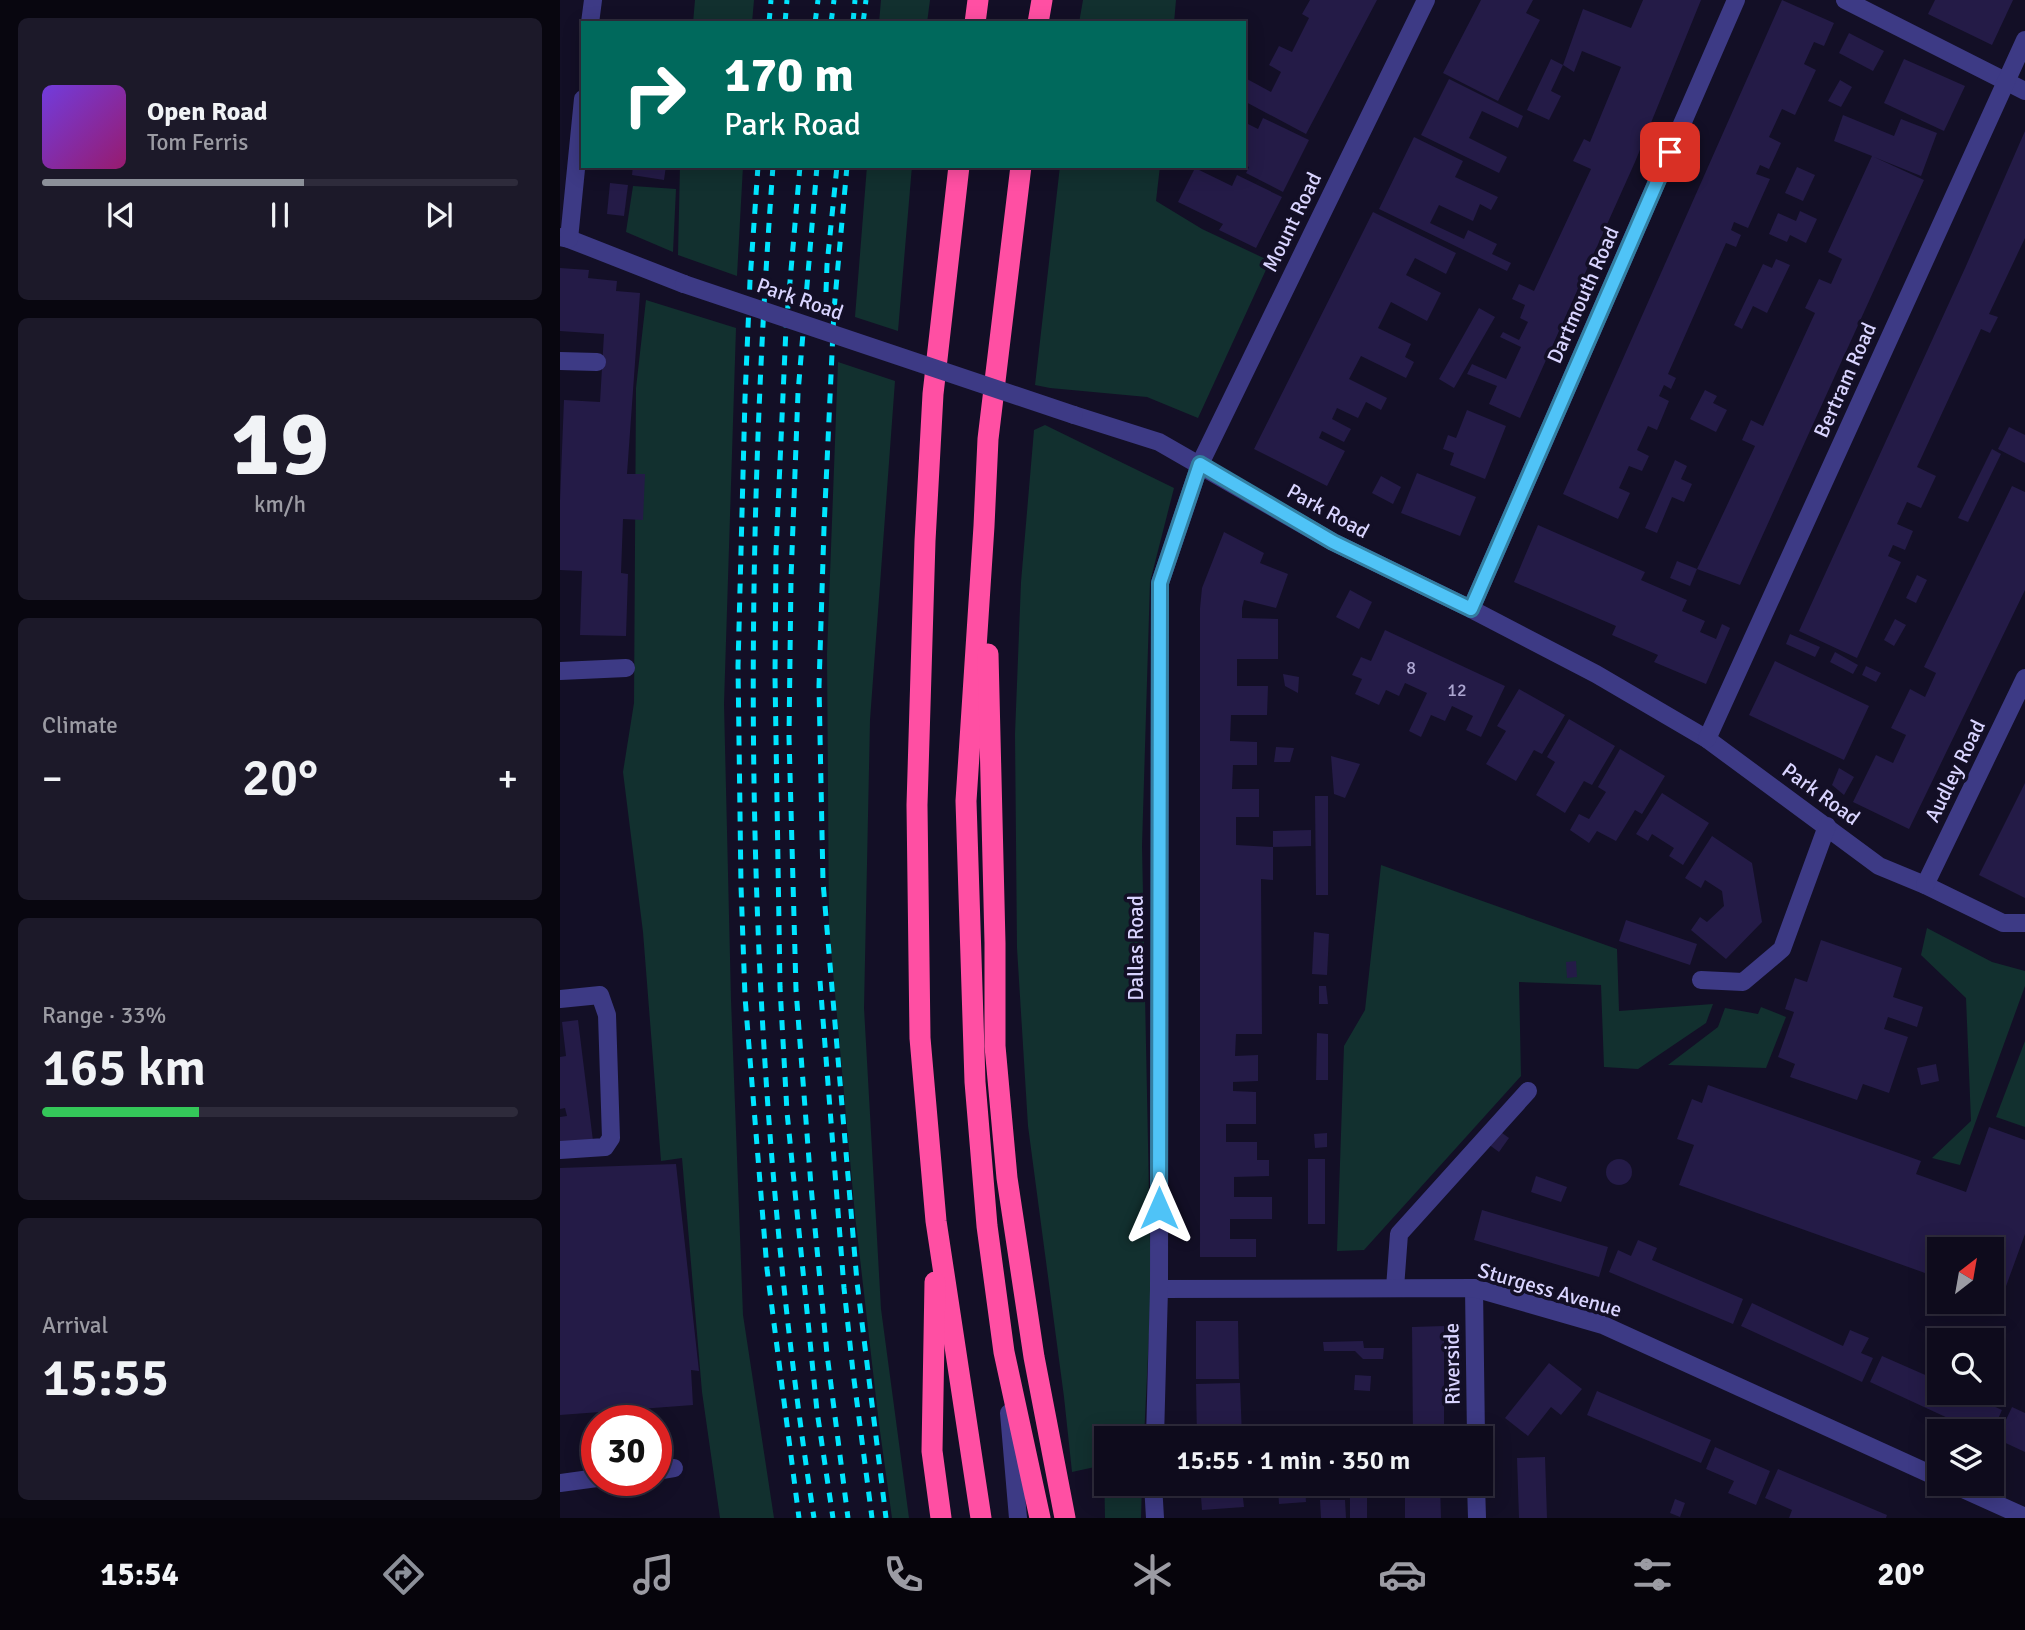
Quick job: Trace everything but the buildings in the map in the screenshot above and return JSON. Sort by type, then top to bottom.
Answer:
[{"type":"highway","points":[[975,21],[978,0]]},
{"type":"highway","points":[[1038,21],[1042,0]]},
{"type":"highway","points":[[959,168],[933,394],[925,541],[917,805],[920,1038],[936,1221],[981,1518]]},
{"type":"highway","points":[[1021,168],[988,439],[966,801],[975,1082],[987,1226],[1004,1352],[1040,1518]]},
{"type":"highway","points":[[984,526],[997,1059],[1013,1220],[1034,1357],[1065,1518]]},
{"type":"highway","points":[[936,1221],[932,1451],[941,1518]]},
{"type":"street","points":[[590,21],[593,0]]},
{"type":"street","name":"Mount Road","points":[[1200,464],[1426,0]]},
{"type":"street","name":"Dartmouth Road","points":[[1471,609],[1736,0]]},
{"type":"street","points":[[1845,0],[2025,91]]},
{"type":"street","name":"Bertram Road","points":[[1707,739],[2025,40]]},
{"type":"street","points":[[564,238],[581,114]]},
{"type":"street","name":"Park Road","points":[[564,238],[684,284],[1159,442],[1333,542],[1596,674],[1707,739],[1879,866],[1926,885],[2003,923],[2025,923]]},
{"type":"street","points":[[560,361],[597,362]]},
{"type":"street","name":"Dallas Road","points":[[1155,1426],[1159,1289],[1160,583],[1200,464]]},
{"type":"street","points":[[560,671],[626,668]]},
{"type":"street","name":"Audley Road","points":[[1926,885],[2025,678]]},
{"type":"street","points":[[1701,980],[1743,982],[1782,949],[1827,826]]},
{"type":"street","points":[[560,999],[600,995],[607,1015],[611,1138],[605,1147],[560,1150]]},
{"type":"street","points":[[1395,1288],[1399,1234],[1528,1091]]},
{"type":"street","name":"Sturgess Avenue","points":[[1159,1289],[1474,1289],[1603,1325],[1927,1473]]},
{"type":"street","name":"Riverside","points":[[1474,1289],[1476,1426]]},
{"type":"street","points":[[1004,1352],[1018,1518]]},
{"type":"street","points":[[560,1483],[581,1480]]},
{"type":"street","points":[[1153,1496],[1155,1518]]},
{"type":"street","points":[[1476,1496],[1477,1518]]},
{"type":"street","points":[[1977,1496],[2022,1517]]},
{"type":"green space","points":[[695,0],[754,0],[752,21],[693,21]]},
{"type":"green space","points":[[881,0],[930,0],[927,21],[879,21]]},
{"type":"green space","points":[[1083,0],[1176,0],[1174,21],[1079,21]]},
{"type":"green space","points":[[680,168],[743,168],[737,276],[678,255]]},
{"type":"green space","points":[[867,168],[912,168],[898,331],[855,317]]},
{"type":"green space","points":[[1060,168],[1160,168],[1156,201],[1202,229],[1270,261],[1198,418],[1147,397],[1035,385]]},
{"type":"green space","points":[[633,186],[676,189],[673,252],[626,232]]},
{"type":"green space","points":[[646,300],[736,328],[724,704],[731,1000],[743,1315],[774,1518],[720,1518],[702,1392],[682,1158],[661,1161],[643,932],[623,772],[634,703],[636,388]]},
{"type":"green space","points":[[838,362],[895,381],[870,720],[864,1008],[881,1309],[909,1518],[892,1518],[879,1424],[855,1215],[829,927],[827,654]]},
{"type":"green space","points":[[1045,425],[1174,488],[1150,582],[1142,846],[1151,1293],[1145,1426],[1094,1426],[1094,1467],[1072,1472],[1028,1126],[1017,948],[1015,734],[1021,582],[1034,430]]},
{"type":"green space","points":[[1381,865],[1617,949],[1619,1011],[1713,1004],[1706,1023],[1638,1069],[1604,1067],[1601,985],[1519,982],[1521,1076],[1364,1250],[1337,1251],[1344,1046],[1365,1010]]},
{"type":"green space","points":[[1927,928],[1992,962],[2025,971],[2025,986],[1960,1165],[1932,1158],[1971,1121],[1966,998],[1921,955]]},
{"type":"green space","points":[[1761,1007],[1786,1017],[1766,1068],[1668,1065],[1718,1027],[1725,1008],[1758,1014]]},
{"type":"green space","points":[[2025,1041],[2025,1127],[1996,1117]]},
{"type":"green space","points":[[1105,1496],[1142,1496],[1141,1518],[1105,1518]]},
{"type":"railway","points":[[769,21],[771,0]]},
{"type":"railway","points":[[785,21],[787,0]]},
{"type":"railway","points":[[815,21],[818,0]]},
{"type":"railway","points":[[831,21],[834,0]]},
{"type":"railway","points":[[853,21],[855,0]]},
{"type":"railway","points":[[863,21],[866,0]]},
{"type":"railway","points":[[758,168],[745,398],[738,666],[741,886],[745,997],[767,1269],[799,1518]]},
{"type":"railway","points":[[773,168],[762,335],[756,505],[753,674],[755,844],[762,1013],[774,1182],[791,1350],[814,1518]]},
{"type":"railway","points":[[800,168],[786,328],[776,552],[775,676],[780,987],[787,1112],[817,1411],[833,1518]]},
{"type":"railway","points":[[817,168],[798,393],[791,578],[789,737],[796,990],[827,1354],[848,1518]]},
{"type":"railway","points":[[826,292],[837,168]]},
{"type":"railway","points":[[847,168],[834,310],[824,528],[819,686],[823,882],[857,1282],[886,1518]]},
{"type":"railway","points":[[820,981],[844,1288],[872,1518]]},
{"type":"route","points":[[1159,1208],[1160,583],[1200,464],[1333,542],[1471,609],[1670,152]]}]
